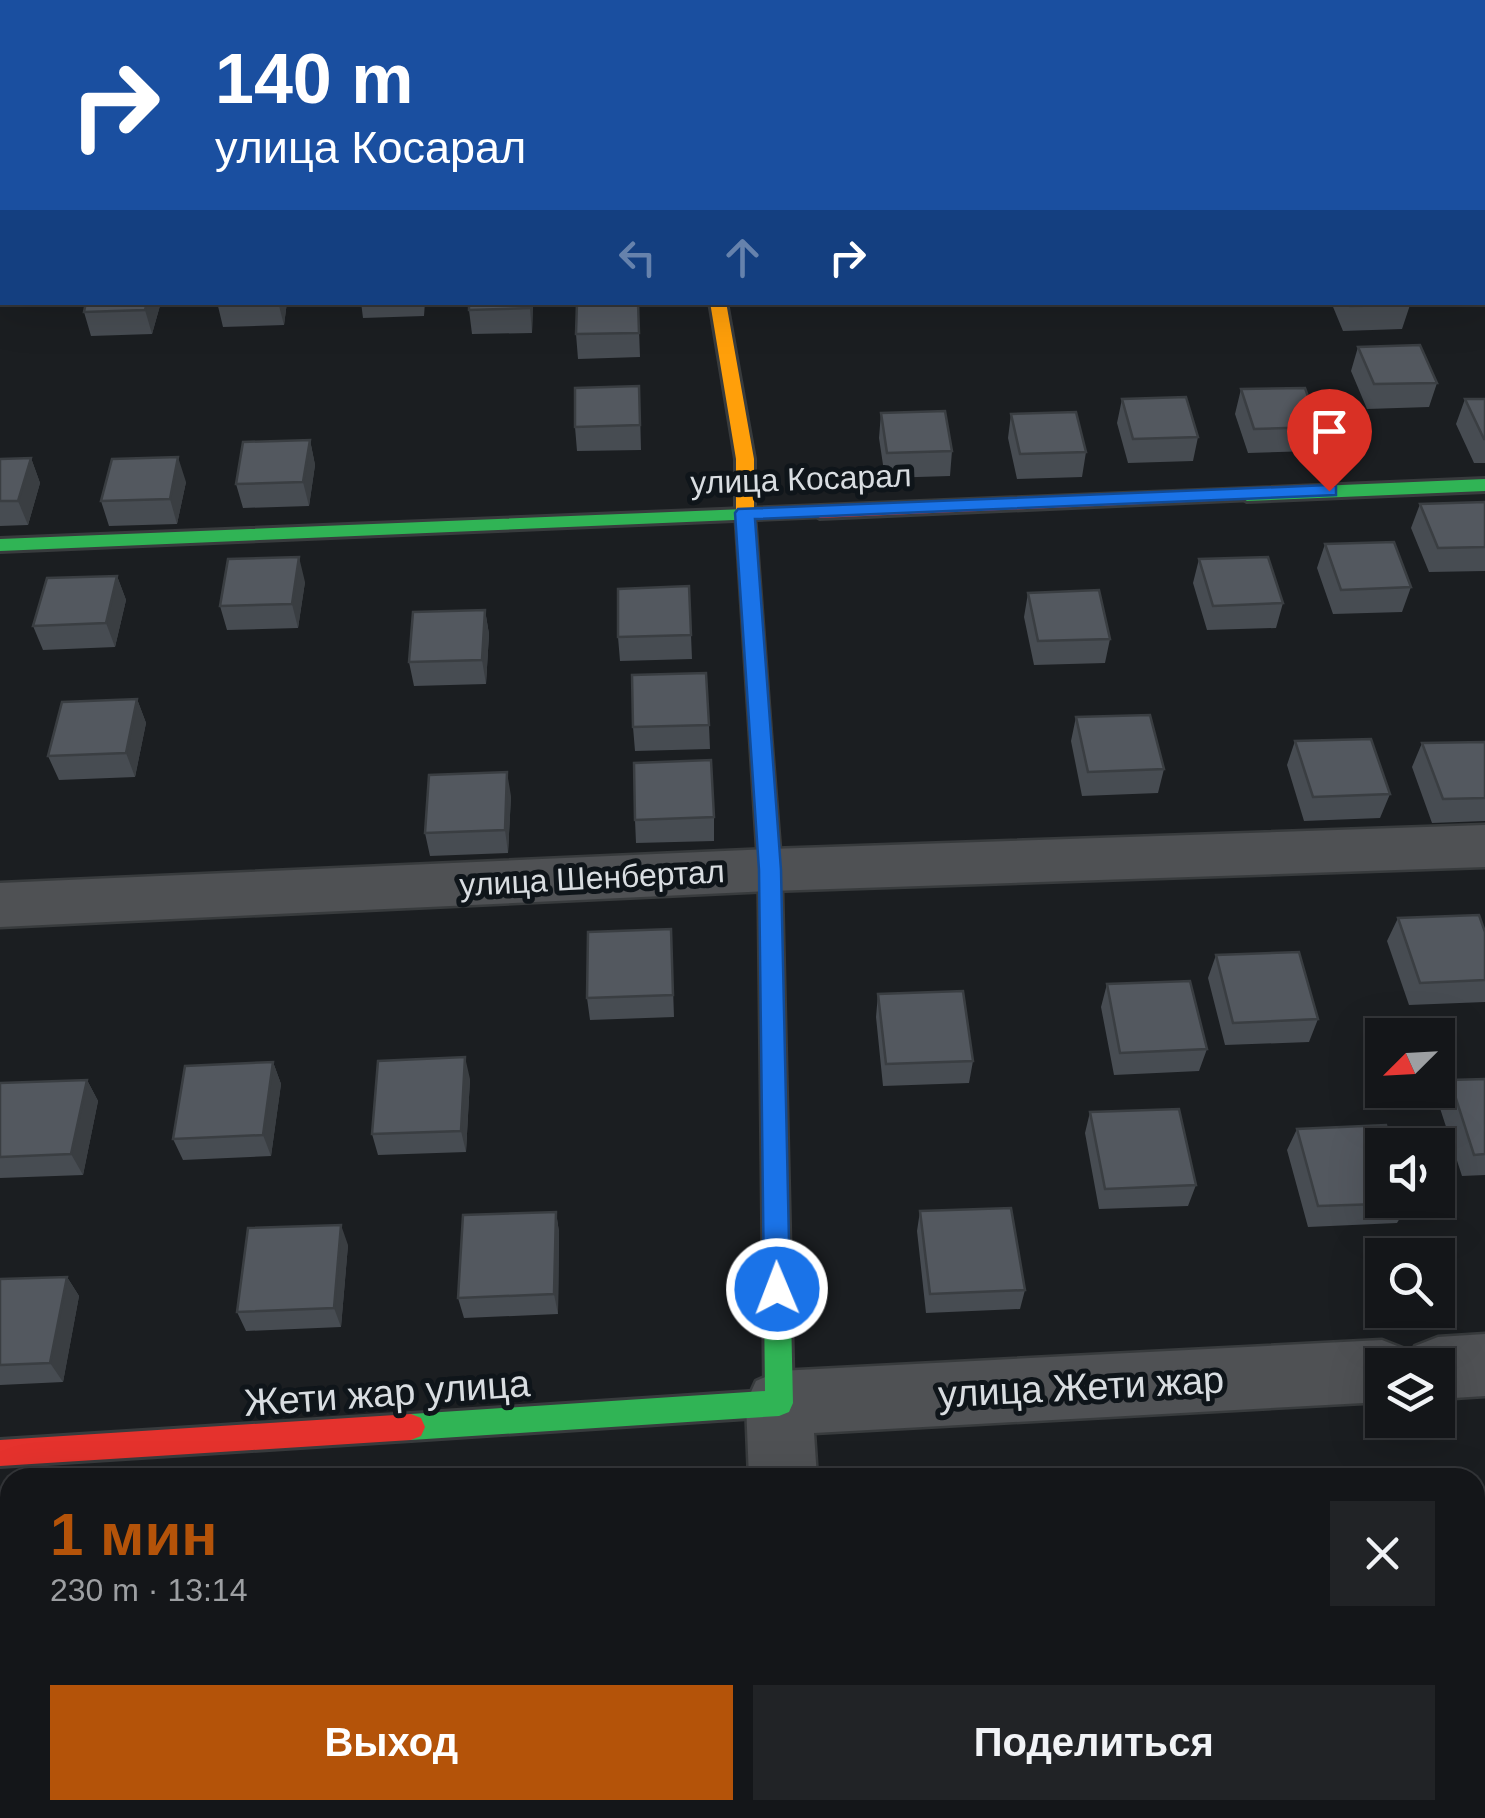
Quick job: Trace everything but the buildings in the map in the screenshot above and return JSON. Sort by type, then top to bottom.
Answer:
[{"type":"street","points":[[0,142],[0,192]]},
{"type":"street","points":[[719,305],[745,460],[745,513],[770,870],[782,1468]]},
{"type":"street","name":"улица Косарал","points":[[0,545],[1485,485]]},
{"type":"street","name":"улица Шенбертал","points":[[0,905],[770,870],[1485,846]]},
{"type":"street","points":[[1455,1367],[1485,1365]]},
{"type":"street","name":"улица Жети жар","points":[[779,1404],[1365,1371]]},
{"type":"street","name":"Жети жар улица","points":[[0,1453],[779,1404]]},
{"type":"traffic: fast","points":[[1247,495],[1485,485]]},
{"type":"traffic: fast","points":[[0,545],[820,512]]},
{"type":"traffic: fast","points":[[411,1427],[779,1403],[770,870],[760,729]]},
{"type":"traffic: slow","points":[[719,305],[745,459],[760,729]]},
{"type":"traffic: jam","points":[[820,512],[1247,495]]},
{"type":"traffic: jam","points":[[0,1453],[411,1427]]},
{"type":"route","points":[[777,1289],[770,870],[745,513],[1329,491]]}]
